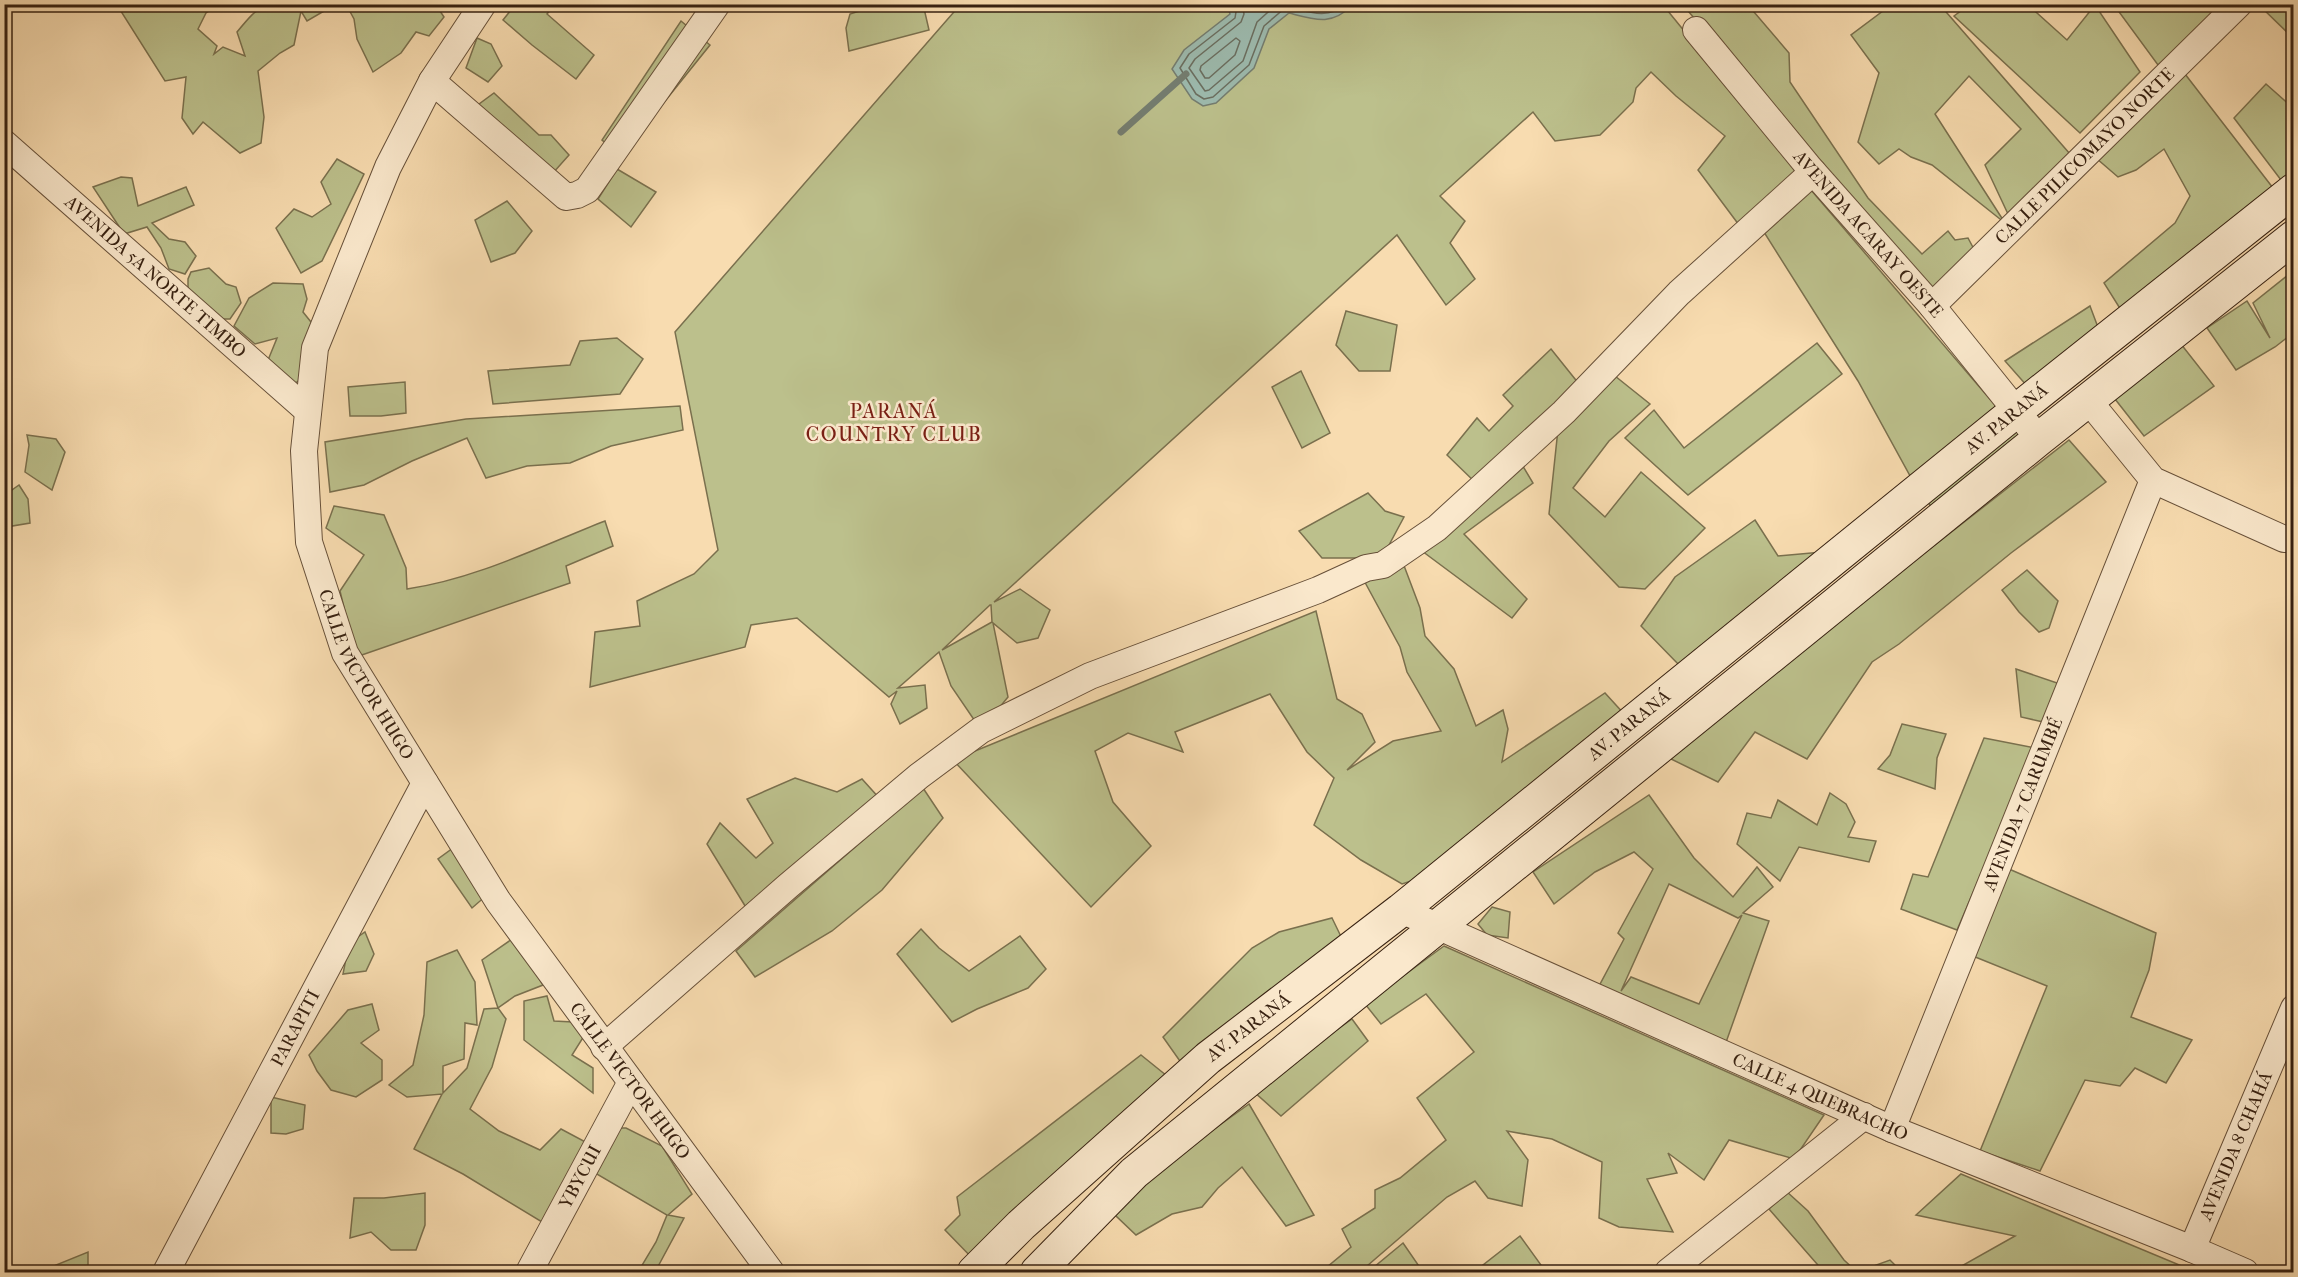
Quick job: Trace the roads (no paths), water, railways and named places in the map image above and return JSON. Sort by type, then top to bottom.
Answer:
[{"type":"street","name":"CALLE VICTOR HUGO","points":[[483,4],[432,81],[388,167],[315,348],[304,451],[309,542],[345,654],[498,901],[771,1272]]},
{"type":"street","points":[[432,81],[566,197],[577,195],[587,190],[717,4]]},
{"type":"street","name":"CALLE PILICOMAYO NORTE","points":[[1932,306],[2239,4]]},
{"type":"street","name":"AVENIDA ACARAY OESTE","points":[[1696,30],[1813,172],[1932,306],[2039,439]]},
{"type":"street","name":"AVENIDA 5A NORTE TIMBO","points":[[4,143],[308,411]]},
{"type":"street","points":[[604,1047],[823,856],[919,776],[981,730],[1090,676],[1318,590],[1366,568],[1383,565],[1437,528],[1564,412],[1679,293],[1813,172]]},
{"type":"street","name":"AV. PARANÁ","points":[[974,1272],[1021,1225],[1208,1058],[1401,910],[2016,411],[2294,189]]},
{"type":"street","name":"AV. PARANÁ","points":[[1037,1272],[1134,1173],[2039,439],[2294,237]]},
{"type":"street","points":[[2088,400],[2153,480],[2284,539],[2294,539]]},
{"type":"street","name":"AVENIDA 7 CARUMBÉ","points":[[1892,1129],[2153,480]]},
{"type":"street","name":"PARAPITI","points":[[166,1272],[425,783]]},
{"type":"street","name":"CALLE 4 QUEBRACHO","points":[[1401,910],[1892,1129],[2245,1272]]},
{"type":"street","name":"AVENIDA 8 CHAHÁ","points":[[2192,1249],[2294,1008]]},
{"type":"street","name":"YBYCUI","points":[[529,1272],[631,1082]]},
{"type":"street","points":[[1668,1272],[1864,1116]]},
{"type":"water","points":[[1227,4],[1353,5],[1338,16],[1323,20],[1289,13],[1269,29],[1254,68],[1216,103],[1203,106],[1192,99],[1172,69],[1184,50],[1230,14]]},
{"type":"waterway","points":[[1121,132],[1186,74]]},
{"type":"district","name":"PARANÁ COUNTRY CLUB","points":[[894,422]]}]
